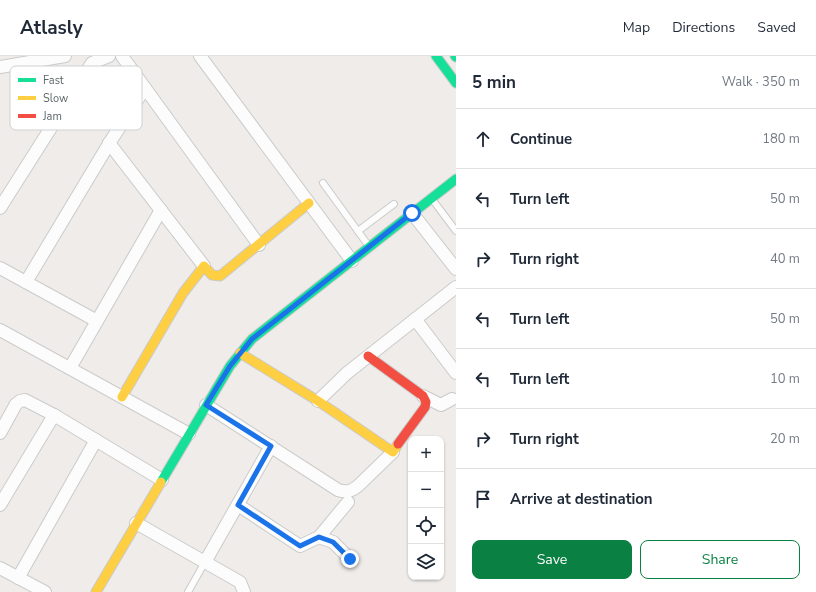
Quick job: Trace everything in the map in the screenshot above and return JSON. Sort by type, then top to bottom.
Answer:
[{"type":"street","points":[[11,66],[65,56]]},
{"type":"street","points":[[88,59],[109,56]]},
{"type":"street","points":[[122,56],[129,66]]},
{"type":"street","points":[[200,56],[352,260]]},
{"type":"street","points":[[436,56],[456,83]]},
{"type":"street","points":[[0,68],[10,66]]},
{"type":"street","points":[[142,84],[259,244]]},
{"type":"street","points":[[142,93],[145,88]]},
{"type":"street","points":[[0,208],[46,130]]},
{"type":"street","points":[[26,282],[118,130]]},
{"type":"street","points":[[109,143],[211,275],[215,277],[220,276],[309,203]]},
{"type":"street","points":[[96,592],[230,366],[252,339],[456,179]]},
{"type":"street","points":[[70,368],[161,210]]},
{"type":"street","points":[[412,213],[456,269]]},
{"type":"street","points":[[122,397],[183,293],[204,266]]},
{"type":"street","points":[[0,268],[97,321]]},
{"type":"street","points":[[318,401],[347,373],[456,287]]},
{"type":"street","points":[[415,319],[456,373]]},
{"type":"street","points":[[0,330],[189,434]]},
{"type":"street","points":[[240,353],[318,401],[393,452]]},
{"type":"street","points":[[368,356],[423,396],[442,405],[452,399]]},
{"type":"street","points":[[206,405],[338,490],[345,492],[354,490],[393,452],[425,407],[426,403],[423,396]]},
{"type":"street","points":[[0,433],[16,404],[20,400],[25,400],[54,415],[162,480]]},
{"type":"street","points":[[0,505],[54,415]]},
{"type":"street","points":[[18,578],[96,440]]},
{"type":"street","points":[[205,562],[271,446]]},
{"type":"street","points":[[238,505],[300,546],[319,537],[348,502]]},
{"type":"street","points":[[136,523],[240,582],[244,592]]},
{"type":"street","points":[[319,537],[333,542],[350,559]]},
{"type":"street","points":[[0,568],[45,592]]},
{"type":"lane","points":[[323,182],[369,247]]},
{"type":"lane","points":[[431,198],[456,231]]},
{"type":"lane","points":[[358,231],[394,204]]},
{"type":"lane","points":[[188,592],[205,562]]},
{"type":"traffic: fast","points":[[436,56],[456,83]]},
{"type":"traffic: fast","points":[[161,482],[230,366],[252,339],[456,179]]},
{"type":"traffic: slow","points":[[122,397],[183,293],[204,266],[212,275],[220,276],[309,203]]},
{"type":"traffic: slow","points":[[240,353],[318,401],[393,452],[398,444]]},
{"type":"traffic: slow","points":[[96,592],[161,482]]},
{"type":"traffic: jam","points":[[368,356],[423,396],[426,402],[425,407],[398,444]]},
{"type":"route","points":[[350,559],[333,542],[319,537],[300,546],[238,505],[271,446],[206,405],[230,366],[252,339],[412,213]]}]
